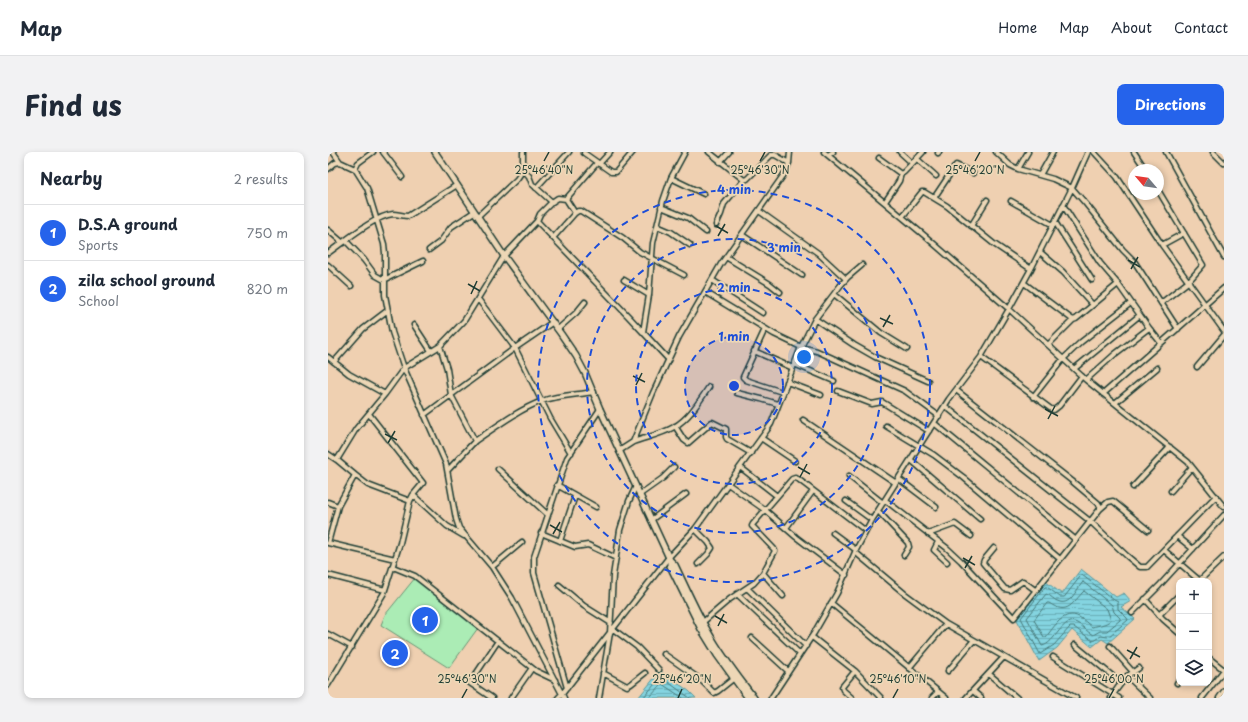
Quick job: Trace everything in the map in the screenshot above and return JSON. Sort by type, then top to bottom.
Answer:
[{"type":"street","points":[[333,152],[340,162],[355,169],[367,188],[385,253],[385,295],[392,332],[404,368],[446,464],[459,528],[492,567],[512,598],[563,696]]},
{"type":"street","points":[[355,169],[358,164],[373,152]]},
{"type":"street","points":[[383,152],[402,177]]},
{"type":"street","points":[[435,152],[504,256],[558,330],[586,373],[600,409],[670,559],[675,565],[703,622],[734,672],[754,698]]},
{"type":"street","points":[[429,250],[441,241],[451,227],[476,214],[517,179],[523,170],[523,152]]},
{"type":"street","points":[[536,188],[570,152]]},
{"type":"street","points":[[584,152],[598,164],[613,173],[616,172],[633,152]]},
{"type":"street","points":[[566,199],[610,152]]},
{"type":"street","points":[[643,332],[649,295],[653,243],[661,207],[671,178],[685,152]]},
{"type":"street","points":[[709,152],[744,180]]},
{"type":"street","points":[[720,162],[729,152]]},
{"type":"street","points":[[633,442],[653,392],[679,337],[726,257],[785,173],[789,163],[790,152]]},
{"type":"street","points":[[826,154],[833,152]]},
{"type":"street","points":[[900,152],[912,163]]},
{"type":"street","points":[[885,202],[899,181],[901,174],[923,152]]},
{"type":"street","points":[[996,152],[1010,165],[1018,169],[1053,179],[1072,188],[1123,250],[1134,261],[1178,329]]},
{"type":"street","points":[[1018,169],[1028,152]]},
{"type":"street","points":[[1040,175],[1053,152]]},
{"type":"street","points":[[771,698],[812,637],[846,574],[855,551],[872,520],[938,416],[981,357],[1009,309],[1031,270],[1072,188],[1088,152]]},
{"type":"street","points":[[1094,152],[1117,177],[1162,245],[1224,331]]},
{"type":"street","points":[[1134,152],[1142,164]]},
{"type":"street","points":[[1166,152],[1224,257]]},
{"type":"street","points":[[1213,152],[1224,163]]},
{"type":"street","points":[[716,225],[724,204],[744,180],[747,179],[771,154],[789,163]]},
{"type":"street","points":[[826,154],[885,202],[1009,309],[1086,380],[1192,466],[1224,507]]},
{"type":"street","points":[[879,158],[901,174]]},
{"type":"street","points":[[916,158],[936,176]]},
{"type":"street","points":[[328,169],[335,163],[340,162]]},
{"type":"street","points":[[934,198],[956,165],[973,173]]},
{"type":"street","points":[[523,170],[529,176],[532,184],[552,202]]},
{"type":"street","points":[[671,178],[704,194]]},
{"type":"street","points":[[328,253],[360,230],[377,220],[390,214],[408,216],[458,185]]},
{"type":"street","points":[[902,217],[922,192],[924,192],[947,206],[994,244],[1031,270]]},
{"type":"street","points":[[337,460],[356,429],[404,368],[440,346],[464,321],[504,256],[537,222],[540,214],[552,202],[558,198],[566,199]]},
{"type":"street","points":[[566,199],[575,213]]},
{"type":"street","points":[[971,226],[987,200]]},
{"type":"street","points":[[1161,303],[1188,282],[1202,265],[1164,200]]},
{"type":"street","points":[[1011,201],[1054,224],[1092,280]]},
{"type":"street","points":[[1063,205],[1100,263],[1118,284],[1161,343]]},
{"type":"street","points":[[661,207],[688,218],[706,232]]},
{"type":"street","points":[[553,238],[575,213],[581,211],[623,238],[640,252],[684,275]]},
{"type":"street","points":[[758,212],[818,253],[846,279]]},
{"type":"street","points":[[537,222],[668,359]]},
{"type":"street","points":[[657,226],[671,232],[690,245]]},
{"type":"street","points":[[328,230],[364,260],[374,275],[384,280]]},
{"type":"street","points":[[1162,245],[1184,233]]},
{"type":"street","points":[[742,235],[802,275]]},
{"type":"street","points":[[1040,252],[1063,272],[1093,305]]},
{"type":"street","points":[[726,257],[770,284],[780,292]]},
{"type":"street","points":[[384,280],[423,261]]},
{"type":"street","points":[[328,265],[351,286]]},
{"type":"street","points":[[558,698],[563,696],[567,688],[611,631],[695,529],[751,453],[771,424],[782,392],[801,347],[815,319],[846,279],[862,265]]},
{"type":"street","points":[[624,280],[649,295]]},
{"type":"street","points":[[712,280],[763,313]]},
{"type":"street","points":[[1024,283],[1073,320]]},
{"type":"street","points":[[1048,345],[1073,320],[1118,284]]},
{"type":"street","points":[[1103,394],[1224,288]]},
{"type":"street","points":[[705,292],[765,329],[801,347],[817,351],[905,391],[938,416]]},
{"type":"street","points":[[834,294],[881,333],[907,349]]},
{"type":"street","points":[[478,299],[515,348],[543,401],[550,418],[571,453]]},
{"type":"street","points":[[558,330],[585,302]]},
{"type":"street","points":[[1034,397],[1063,359],[1081,342],[1131,302]]},
{"type":"street","points":[[334,362],[363,329],[388,310]]},
{"type":"street","points":[[1074,369],[1140,315]]},
{"type":"street","points":[[815,319],[875,357],[928,381]]},
{"type":"street","points":[[424,415],[552,322]]},
{"type":"street","points":[[414,325],[431,351]]},
{"type":"street","points":[[1086,380],[1149,328]]},
{"type":"street","points":[[765,329],[743,375],[743,379],[782,392]]},
{"type":"street","points":[[1197,367],[1224,335]]},
{"type":"street","points":[[440,346],[447,369],[451,395],[475,441]]},
{"type":"street","points":[[754,351],[834,381]]},
{"type":"street","points":[[328,357],[349,374],[385,394]]},
{"type":"street","points":[[981,357],[1048,408],[1054,410],[1059,406],[1082,376]]},
{"type":"street","points":[[1115,403],[1157,368]]},
{"type":"street","points":[[787,382],[821,396]]},
{"type":"street","points":[[619,451],[633,442],[660,433],[675,426],[694,409],[709,386]]},
{"type":"street","points":[[956,390],[1072,481],[1098,503],[1100,509]]},
{"type":"street","points":[[838,391],[872,404],[882,402],[929,431]]},
{"type":"street","points":[[448,470],[475,441],[506,421],[543,401],[594,392]]},
{"type":"street","points":[[737,393],[778,404]]},
{"type":"street","points":[[945,406],[1091,522],[1127,556],[1140,566],[1147,568],[1216,496]]},
{"type":"street","points":[[567,688],[534,573],[534,557],[547,514],[567,458],[600,409]]},
{"type":"street","points":[[328,685],[385,590],[393,567],[410,501],[423,483],[369,414]]},
{"type":"street","points":[[803,420],[936,508]]},
{"type":"street","points":[[675,426],[684,440],[688,443],[712,422],[726,429],[727,439],[751,453]]},
{"type":"street","points":[[934,423],[1076,540]]},
{"type":"street","points":[[886,426],[934,455],[963,477],[1060,559]]},
{"type":"street","points":[[761,438],[795,461]]},
{"type":"street","points":[[1133,487],[1170,447]]},
{"type":"street","points":[[328,454],[368,485],[410,501]]},
{"type":"street","points":[[911,460],[980,519]]},
{"type":"street","points":[[1171,491],[1192,466]]},
{"type":"street","points":[[639,495],[663,478],[674,467]]},
{"type":"street","points":[[740,467],[777,496]]},
{"type":"street","points":[[498,469],[547,514]]},
{"type":"street","points":[[355,475],[338,506],[328,543],[395,559]]},
{"type":"street","points":[[849,476],[928,534],[961,561],[1012,617],[1015,617],[1100,509],[1108,502],[1113,501],[1148,530]]},
{"type":"street","points":[[703,622],[737,594],[754,583],[763,573],[775,551],[752,526],[794,478],[866,531]]},
{"type":"street","points":[[728,484],[765,510],[796,537],[846,574]]},
{"type":"street","points":[[557,485],[596,507]]},
{"type":"street","points":[[599,698],[611,631],[613,576],[620,530],[629,501],[636,486]]},
{"type":"street","points":[[786,528],[813,492]]},
{"type":"street","points":[[651,520],[686,494]]},
{"type":"street","points":[[413,495],[447,526],[466,537]]},
{"type":"street","points":[[560,540],[575,496]]},
{"type":"street","points":[[846,501],[872,520]]},
{"type":"street","points":[[328,502],[338,506]]},
{"type":"street","points":[[878,511],[908,544],[909,547],[904,555]]},
{"type":"street","points":[[1132,612],[1180,564],[1224,515]]},
{"type":"street","points":[[928,534],[955,524],[972,536]]},
{"type":"street","points":[[695,529],[712,548],[698,564]]},
{"type":"street","points":[[541,533],[575,547],[588,545],[616,558]]},
{"type":"street","points":[[833,533],[904,593],[946,624],[1076,698]]},
{"type":"street","points":[[1177,536],[1193,549]]},
{"type":"street","points":[[492,567],[522,542]]},
{"type":"street","points":[[938,542],[934,550],[947,562]]},
{"type":"street","points":[[994,548],[983,563],[1005,589],[1010,590],[1023,582],[1035,590]]},
{"type":"street","points":[[1164,550],[1196,578]]},
{"type":"street","points":[[1202,578],[1224,557]]},
{"type":"street","points":[[670,559],[670,566],[701,629],[716,655],[748,698]]},
{"type":"street","points":[[393,567],[415,576],[532,668],[555,680]]},
{"type":"street","points":[[763,573],[784,596]]},
{"type":"street","points":[[328,575],[385,590]]},
{"type":"street","points":[[559,585],[584,606],[611,623]]},
{"type":"street","points":[[747,588],[806,646]]},
{"type":"street","points":[[737,594],[800,654]]},
{"type":"street","points":[[1159,615],[1176,598]]},
{"type":"street","points":[[1145,599],[1176,631]]},
{"type":"street","points":[[831,603],[946,698]]},
{"type":"street","points":[[909,668],[946,624]]},
{"type":"street","points":[[611,631],[637,647],[659,670]]},
{"type":"street","points":[[328,634],[352,647]]},
{"type":"street","points":[[812,637],[855,671],[881,698]]},
{"type":"street","points":[[752,638],[788,671]]},
{"type":"street","points":[[948,671],[974,640]]},
{"type":"street","points":[[492,698],[470,683],[498,641]]},
{"type":"street","points":[[1075,645],[1121,683]]},
{"type":"street","points":[[1110,646],[1133,672]]},
{"type":"street","points":[[664,654],[702,680],[714,693],[733,679]]},
{"type":"street","points":[[966,698],[1004,657]]},
{"type":"street","points":[[1053,658],[1112,696],[1119,698]]},
{"type":"street","points":[[1202,698],[1224,670],[1212,660]]},
{"type":"street","points":[[511,698],[532,668]]},
{"type":"street","points":[[1112,696],[1127,676],[1139,668]]},
{"type":"street","points":[[852,698],[842,688],[855,671]]},
{"type":"street","points":[[603,673],[627,686],[645,672]]},
{"type":"street","points":[[989,674],[1017,698]]},
{"type":"street","points":[[1127,676],[1150,698]]},
{"type":"street","points":[[973,691],[981,698]]},
{"type":"street","points":[[1220,698],[1224,691]]},
{"type":"street","points":[[932,698],[938,692]]},
{"type":"green space","points":[[415,578],[478,628],[449,668],[381,625],[385,615]]},
{"type":"water","points":[[1081,569],[1116,597],[1124,593],[1131,601],[1121,607],[1135,619],[1108,643],[1102,639],[1092,647],[1072,630],[1057,648],[1039,661],[1016,618],[1045,581],[1062,594]]},
{"type":"water","points":[[660,671],[689,691],[696,698],[638,698]]},
{"type":"place","name":"D.S.A ground","points":[[425,620]]},
{"type":"place","name":"zila school ground","points":[[395,653]]}]
